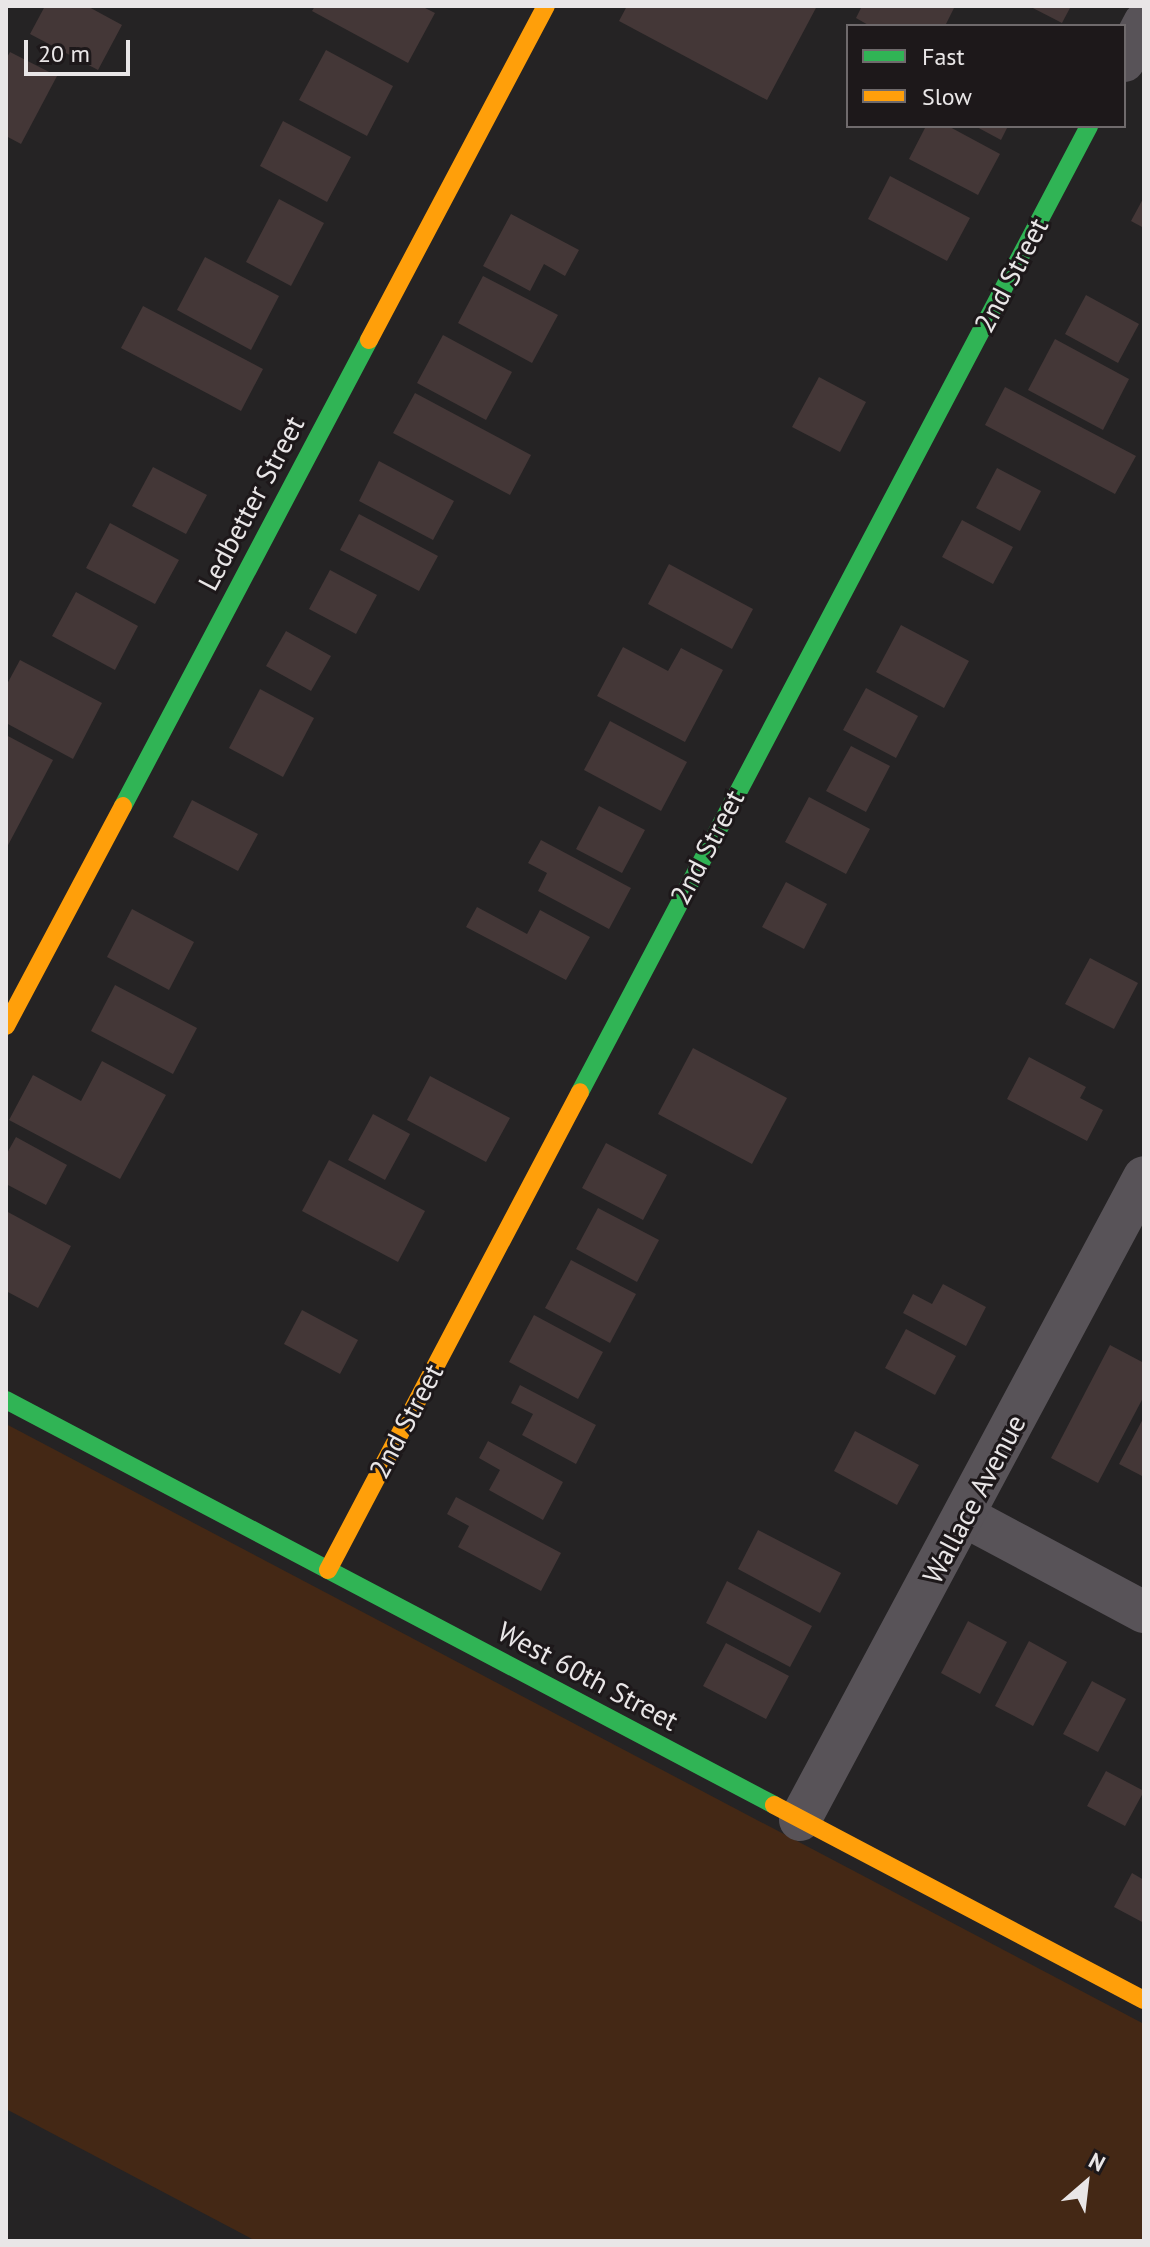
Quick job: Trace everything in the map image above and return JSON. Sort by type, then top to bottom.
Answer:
[{"type":"street","name":"Ledbetter Street","points":[[6,1026],[546,6]]},
{"type":"street","points":[[1126,57],[1144,23]]},
{"type":"street","name":"2nd Street","points":[[328,1570],[1088,128]]},
{"type":"street","name":"Wallace Avenue","points":[[800,1820],[966,1517],[1144,1177]]},
{"type":"street","name":"West 60th Street","points":[[6,1400],[1144,2000]]},
{"type":"street","points":[[966,1517],[1144,1612]]},
{"type":"shaded area","points":[[6,1424],[1144,2024],[1144,2241],[256,2241],[6,2109]]},
{"type":"building","points":[[45,6],[87,6],[122,25],[98,70],[30,34]]},
{"type":"building","points":[[315,6],[421,6],[435,13],[408,63],[312,11]]},
{"type":"building","points":[[627,6],[817,6],[767,100],[619,21]]},
{"type":"building","points":[[862,6],[955,6],[946,24],[866,24],[856,18]]},
{"type":"building","points":[[1029,6],[1071,6],[1062,23]]},
{"type":"building","points":[[326,50],[393,86],[367,136],[299,100]]},
{"type":"building","points":[[10,52],[57,76],[21,144],[6,136],[6,59]]},
{"type":"building","points":[[283,121],[351,157],[327,202],[260,166]]},
{"type":"building","points":[[925,128],[952,128],[1000,154],[978,195],[909,159]]},
{"type":"building","points":[[979,128],[1007,128],[1001,140]]},
{"type":"building","points":[[890,176],[970,218],[947,261],[868,219]]},
{"type":"building","points":[[1144,197],[1144,228],[1131,221]]},
{"type":"building","points":[[279,199],[324,223],[291,286],[246,262]]},
{"type":"building","points":[[511,214],[579,250],[565,276],[544,264],[530,291],[483,266]]},
{"type":"building","points":[[205,257],[279,296],[251,350],[177,310]]},
{"type":"building","points":[[483,276],[558,315],[532,363],[458,323]]},
{"type":"building","points":[[1086,295],[1139,324],[1118,363],[1065,334]]},
{"type":"building","points":[[143,306],[263,369],[241,411],[121,348]]},
{"type":"building","points":[[443,335],[512,372],[486,420],[417,383]]},
{"type":"building","points":[[1055,339],[1129,379],[1103,430],[1028,390]]},
{"type":"building","points":[[819,377],[866,402],[840,452],[792,427]]},
{"type":"building","points":[[1005,387],[1136,456],[1115,494],[985,425]]},
{"type":"building","points":[[415,393],[531,455],[510,495],[393,433]]},
{"type":"building","points":[[379,461],[454,501],[433,540],[359,501]]},
{"type":"building","points":[[153,467],[207,495],[186,534],[132,506]]},
{"type":"building","points":[[997,468],[1041,491],[1020,531],[976,508]]},
{"type":"building","points":[[359,514],[438,556],[419,591],[340,550]]},
{"type":"building","points":[[962,520],[1013,547],[993,584],[942,557]]},
{"type":"building","points":[[110,523],[179,560],[155,604],[86,568]]},
{"type":"building","points":[[669,564],[753,609],[732,649],[648,604]]},
{"type":"building","points":[[330,570],[377,595],[356,634],[309,609]]},
{"type":"building","points":[[76,592],[138,626],[115,670],[52,636]]},
{"type":"building","points":[[901,625],[969,661],[944,708],[876,672]]},
{"type":"building","points":[[286,631],[331,656],[311,691],[266,666]]},
{"type":"building","points":[[623,647],[668,671],[681,648],[723,670],[685,742],[597,696]]},
{"type":"building","points":[[20,660],[102,703],[73,759],[6,723],[6,686]]},
{"type":"building","points":[[866,688],[918,716],[896,758],[843,730]]},
{"type":"building","points":[[260,689],[314,718],[283,777],[229,748]]},
{"type":"building","points":[[610,721],[687,762],[661,811],[584,770]]},
{"type":"building","points":[[6,735],[53,760],[6,849]]},
{"type":"building","points":[[851,746],[890,766],[866,812],[826,791]]},
{"type":"building","points":[[809,797],[870,829],[846,874],[785,842]]},
{"type":"building","points":[[192,800],[258,834],[238,871],[173,837]]},
{"type":"building","points":[[599,806],[645,830],[622,873],[576,849]]},
{"type":"building","points":[[541,840],[631,888],[609,929],[538,891],[547,873],[528,863]]},
{"type":"building","points":[[786,882],[827,904],[804,949],[762,927]]},
{"type":"building","points":[[477,907],[527,934],[540,910],[590,937],[566,980],[466,927]]},
{"type":"building","points":[[132,909],[194,942],[169,990],[107,957]]},
{"type":"building","points":[[1090,958],[1138,983],[1114,1029],[1065,1004]]},
{"type":"building","points":[[115,985],[197,1028],[173,1074],[91,1031]]},
{"type":"building","points":[[693,1048],[787,1098],[752,1164],[658,1114]]},
{"type":"building","points":[[1029,1057],[1086,1087],[1080,1098],[1103,1110],[1087,1141],[1007,1099]]},
{"type":"building","points":[[102,1061],[166,1095],[120,1179],[9,1120],[33,1075],[81,1101]]},
{"type":"building","points":[[430,1076],[510,1118],[486,1162],[407,1120]]},
{"type":"building","points":[[373,1114],[410,1134],[385,1180],[348,1160]]},
{"type":"building","points":[[16,1137],[67,1165],[46,1205],[6,1184],[6,1155]]},
{"type":"building","points":[[606,1143],[667,1175],[643,1220],[582,1188]]},
{"type":"building","points":[[329,1160],[425,1211],[398,1262],[302,1211]]},
{"type":"building","points":[[598,1208],[659,1240],[637,1282],[576,1249]]},
{"type":"building","points":[[6,1211],[71,1246],[38,1308],[6,1291]]},
{"type":"building","points":[[571,1260],[636,1294],[610,1343],[545,1308]]},
{"type":"building","points":[[943,1284],[986,1307],[966,1346],[903,1313],[913,1294],[932,1304]]},
{"type":"building","points":[[302,1310],[358,1340],[340,1374],[284,1344]]},
{"type":"building","points":[[534,1315],[603,1352],[578,1399],[509,1362]]},
{"type":"building","points":[[906,1329],[956,1356],[935,1395],[885,1368]]},
{"type":"building","points":[[1110,1345],[1144,1363],[1144,1396],[1098,1483],[1051,1458]]},
{"type":"building","points":[[520,1385],[596,1425],[576,1464],[522,1435],[533,1414],[511,1403]]},
{"type":"building","points":[[1144,1417],[1144,1477],[1119,1464]]},
{"type":"building","points":[[855,1431],[919,1465],[897,1505],[834,1471]]},
{"type":"building","points":[[488,1441],[563,1482],[543,1520],[489,1490],[500,1470],[479,1458]]},
{"type":"building","points":[[456,1497],[561,1553],[541,1591],[458,1547],[469,1526],[447,1514]]},
{"type":"building","points":[[758,1530],[841,1573],[820,1613],[738,1569]]},
{"type":"building","points":[[727,1581],[812,1626],[790,1667],[706,1623]]},
{"type":"building","points":[[968,1621],[1007,1642],[980,1694],[941,1673]]},
{"type":"building","points":[[1029,1641],[1067,1662],[1033,1726],[995,1706]]},
{"type":"building","points":[[726,1643],[789,1676],[766,1719],[703,1686]]},
{"type":"building","points":[[1092,1681],[1126,1699],[1098,1752],[1063,1734]]},
{"type":"building","points":[[1106,1771],[1144,1791],[1125,1826],[1087,1806]]},
{"type":"building","points":[[1132,1873],[1144,1880],[1144,1923],[1114,1907]]},
{"type":"traffic: fast","points":[[580,1092],[1088,128]]},
{"type":"traffic: fast","points":[[123,806],[369,340]]},
{"type":"traffic: fast","points":[[6,1400],[774,1805]]},
{"type":"traffic: slow","points":[[369,340],[546,6]]},
{"type":"traffic: slow","points":[[6,1026],[123,806]]},
{"type":"traffic: slow","points":[[328,1570],[580,1092]]},
{"type":"traffic: slow","points":[[774,1805],[1144,2000]]}]
